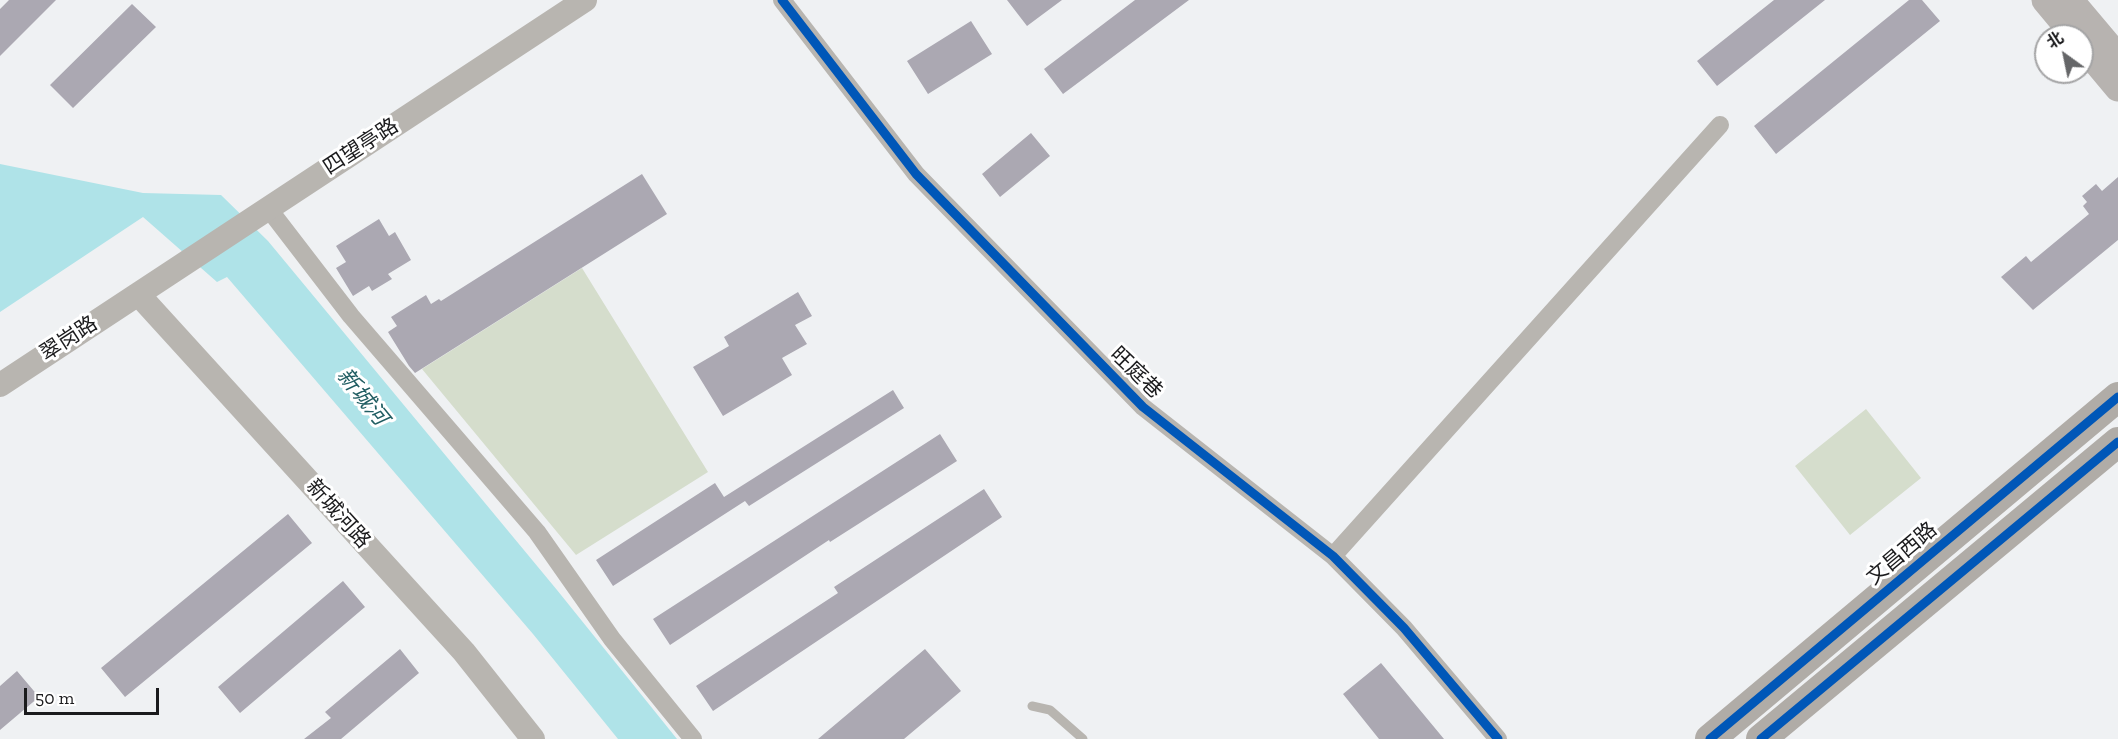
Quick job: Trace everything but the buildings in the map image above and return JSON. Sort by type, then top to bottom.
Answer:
[{"type":"main road","points":[[2045,0],[2065,24]]},
{"type":"main road","points":[[2070,0],[2118,57]]},
{"type":"main road","points":[[2094,59],[2118,88]]},
{"type":"main road","name":"文昌西路","points":[[1716,737],[2118,398]]},
{"type":"main road","points":[[1761,739],[2118,442]]},
{"type":"street","name":"四望亭路","points":[[138,294],[585,0]]},
{"type":"street","name":"旺庭巷","points":[[782,0],[916,174],[1143,407],[1334,556],[1404,628],[1498,739]]},
{"type":"street","points":[[1334,556],[1720,124]]},
{"type":"street","points":[[259,214],[351,316],[537,532],[612,639],[693,739]]},
{"type":"street","name":"翠岗路","points":[[0,385],[138,294]]},
{"type":"street","name":"新城河路","points":[[138,294],[464,651],[533,739]]},
{"type":"lane","points":[[1032,706],[1050,710],[1083,739]]},
{"type":"green space","points":[[582,268],[708,472],[576,555],[422,369]]},
{"type":"green space","points":[[1866,409],[1921,478],[1850,535],[1795,466]]},
{"type":"water","name":"新城河","points":[[0,164],[143,193],[221,195],[268,241],[557,590],[677,739],[618,739],[533,634],[227,277],[217,282],[143,217],[0,312]]},
{"type":"cycle path","points":[[782,0],[916,174],[1143,407],[1333,556],[1404,628],[1498,739]]},
{"type":"cycle path","points":[[1710,739],[2118,397]]},
{"type":"cycle path","points":[[1761,739],[2118,442]]}]
